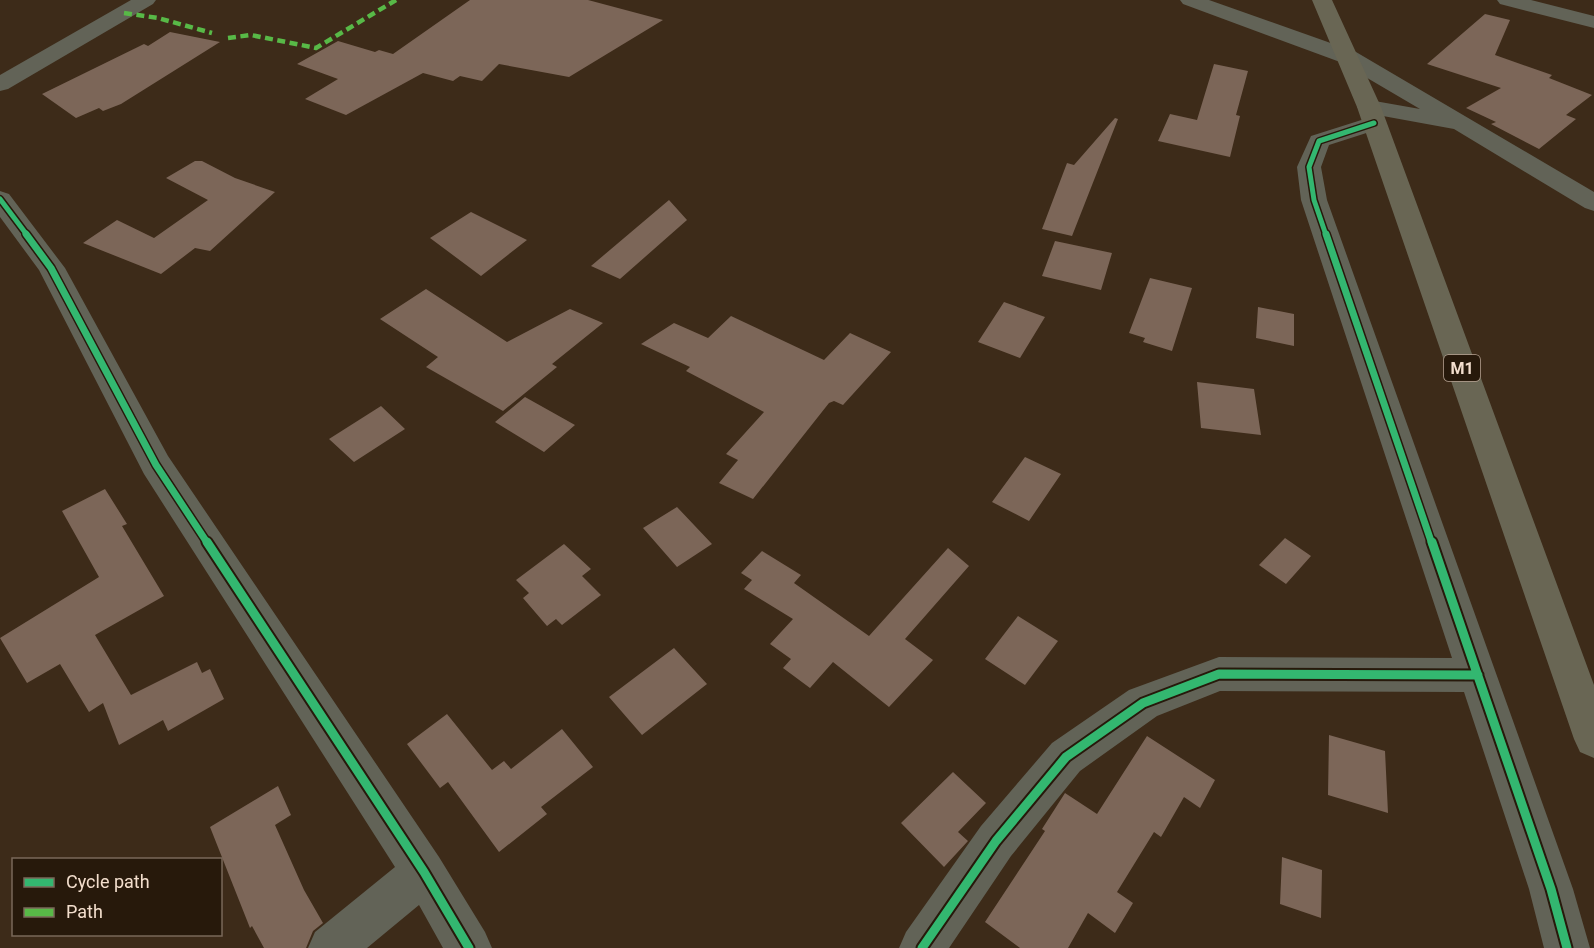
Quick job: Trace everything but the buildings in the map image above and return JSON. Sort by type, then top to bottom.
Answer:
[{"type":"highway","name":"M1","points":[[1322,0],[1371,115],[1594,739]]},
{"type":"street","points":[[0,84],[146,0]]},
{"type":"street","points":[[1190,0],[1348,57],[1594,202]]},
{"type":"street","points":[[1507,0],[1594,22]]},
{"type":"street","points":[[1461,123],[1371,115],[1319,141],[1310,167],[1314,200],[1551,889],[1567,948]]},
{"type":"street","points":[[0,199],[51,268],[156,465],[424,872],[469,948]]},
{"type":"street","points":[[922,948],[996,840],[1066,757],[1143,703],[1219,674],[1478,675]]},
{"type":"street","points":[[331,948],[424,872]]},
{"type":"marked path","points":[[228,38],[251,35],[316,48],[396,0]]},
{"type":"marked path","points":[[124,13],[158,18],[212,33]]},
{"type":"cycle path","points":[[1374,123],[1319,141],[1309,167],[1314,200],[1551,889],[1567,948]]},
{"type":"cycle path","points":[[0,199],[51,268],[156,465],[424,872],[469,948]]},
{"type":"cycle path","points":[[922,948],[996,841],[1066,757],[1143,703],[1219,674],[1478,675]]}]
